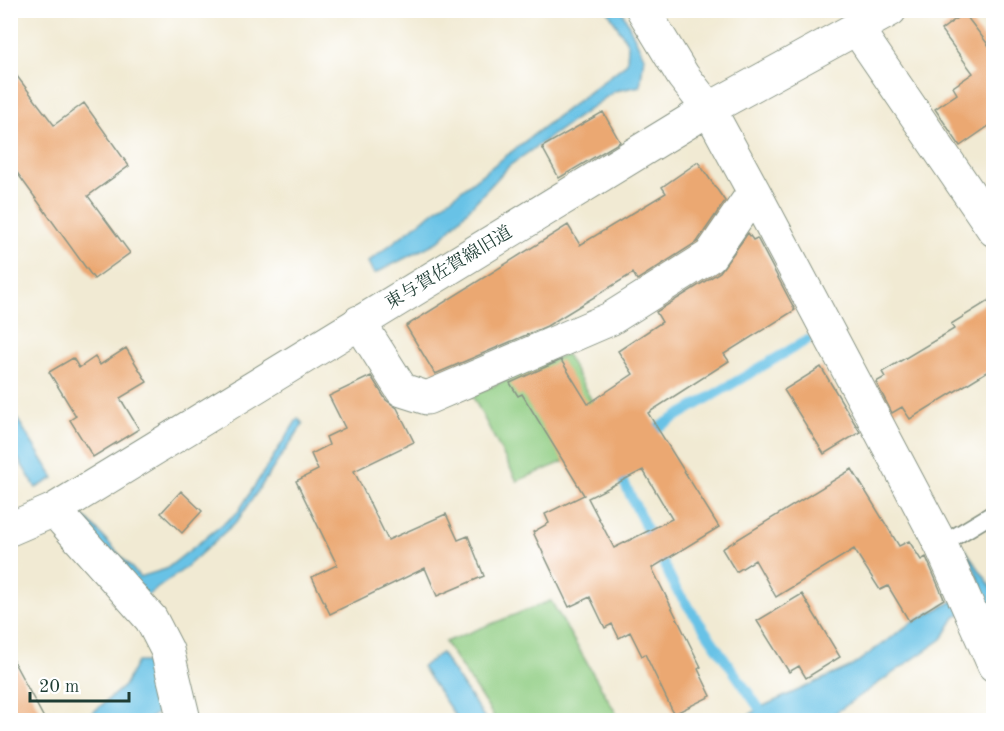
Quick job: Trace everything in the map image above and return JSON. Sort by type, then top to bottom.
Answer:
[{"type":"street","points":[[643,10],[682,76],[709,109],[754,192],[941,545],[993,664]]},
{"type":"street","name":"東与賀佐賀線旧道","points":[[10,529],[54,510],[709,109],[890,10]]},
{"type":"street","points":[[857,29],[993,230]]},
{"type":"street","points":[[359,322],[402,390],[427,398],[620,313],[710,256],[754,192]]},
{"type":"street","points":[[54,510],[151,619],[167,650],[184,720]]},
{"type":"lane","points":[[941,545],[993,513]]},
{"type":"green space","points":[[566,354],[614,441],[517,481],[472,395]]},
{"type":"green space","points":[[551,601],[620,720],[496,720],[445,642]]},
{"type":"water","points":[[608,11],[622,11],[644,57],[640,86],[615,91],[509,166],[439,241],[374,274],[368,262],[627,63],[628,44]]},
{"type":"water","points":[[11,409],[54,478],[36,488],[11,447]]},
{"type":"water","points":[[298,418],[303,424],[238,520],[184,569],[145,597],[77,519],[86,518],[140,577],[166,569],[238,512]]},
{"type":"water","points":[[965,549],[993,589],[993,610],[990,601],[955,617],[942,639],[825,720],[743,720],[759,708],[852,666],[911,623],[982,586]]},
{"type":"water","points":[[441,653],[486,720],[458,720],[422,667]]},
{"type":"water","points":[[137,662],[147,662],[159,712],[147,720],[84,720],[124,686]]},
{"type":"building","points":[[964,13],[993,51],[993,123],[960,146],[935,109],[957,94],[953,87],[973,73],[941,30]]},
{"type":"building","points":[[10,67],[54,125],[84,103],[129,166],[88,196],[130,253],[94,279],[10,163]]},
{"type":"building","points":[[603,112],[620,142],[559,178],[542,147]]},
{"type":"building","points":[[698,162],[725,201],[697,242],[637,280],[633,273],[547,326],[435,374],[406,326],[568,225],[580,245],[666,193],[662,187]]},
{"type":"building","points":[[748,233],[753,240],[757,238],[795,310],[724,354],[729,361],[648,413],[719,527],[652,568],[701,667],[698,669],[711,696],[674,714],[645,654],[642,656],[630,632],[619,638],[612,624],[605,628],[590,597],[569,607],[533,532],[549,523],[545,514],[584,495],[522,394],[518,396],[510,383],[561,360],[588,404],[633,374],[618,351],[662,322],[656,312],[720,272]],"holes":[[[643,470],[672,519],[614,548],[588,498]]]},
{"type":"building","points":[[993,298],[993,368],[910,419],[902,407],[892,413],[876,382],[885,377],[882,372],[954,329],[951,324]]},
{"type":"building","points":[[126,348],[147,382],[120,398],[139,429],[93,457],[70,420],[76,416],[49,372],[73,358],[79,368],[95,357],[100,365]]},
{"type":"building","points":[[821,367],[860,432],[824,454],[784,390]]},
{"type":"building","points":[[371,376],[386,400],[397,408],[414,442],[354,471],[388,540],[446,514],[458,540],[468,536],[484,576],[437,596],[425,568],[330,614],[312,577],[337,565],[296,481],[318,470],[311,454],[329,445],[326,437],[345,428],[329,396]]},
{"type":"building","points":[[852,469],[899,546],[909,541],[921,560],[926,557],[944,599],[909,621],[888,586],[880,590],[854,549],[776,597],[755,560],[736,572],[722,549]]},
{"type":"building","points":[[181,491],[202,511],[182,533],[161,513]]},
{"type":"building","points":[[802,594],[840,657],[806,678],[799,666],[789,672],[757,621]]},
{"type":"building","points":[[10,655],[45,720],[10,720]]},
{"type":"waterway","points":[[647,434],[807,340]]},
{"type":"waterway","points":[[617,468],[676,589],[759,708]]}]
